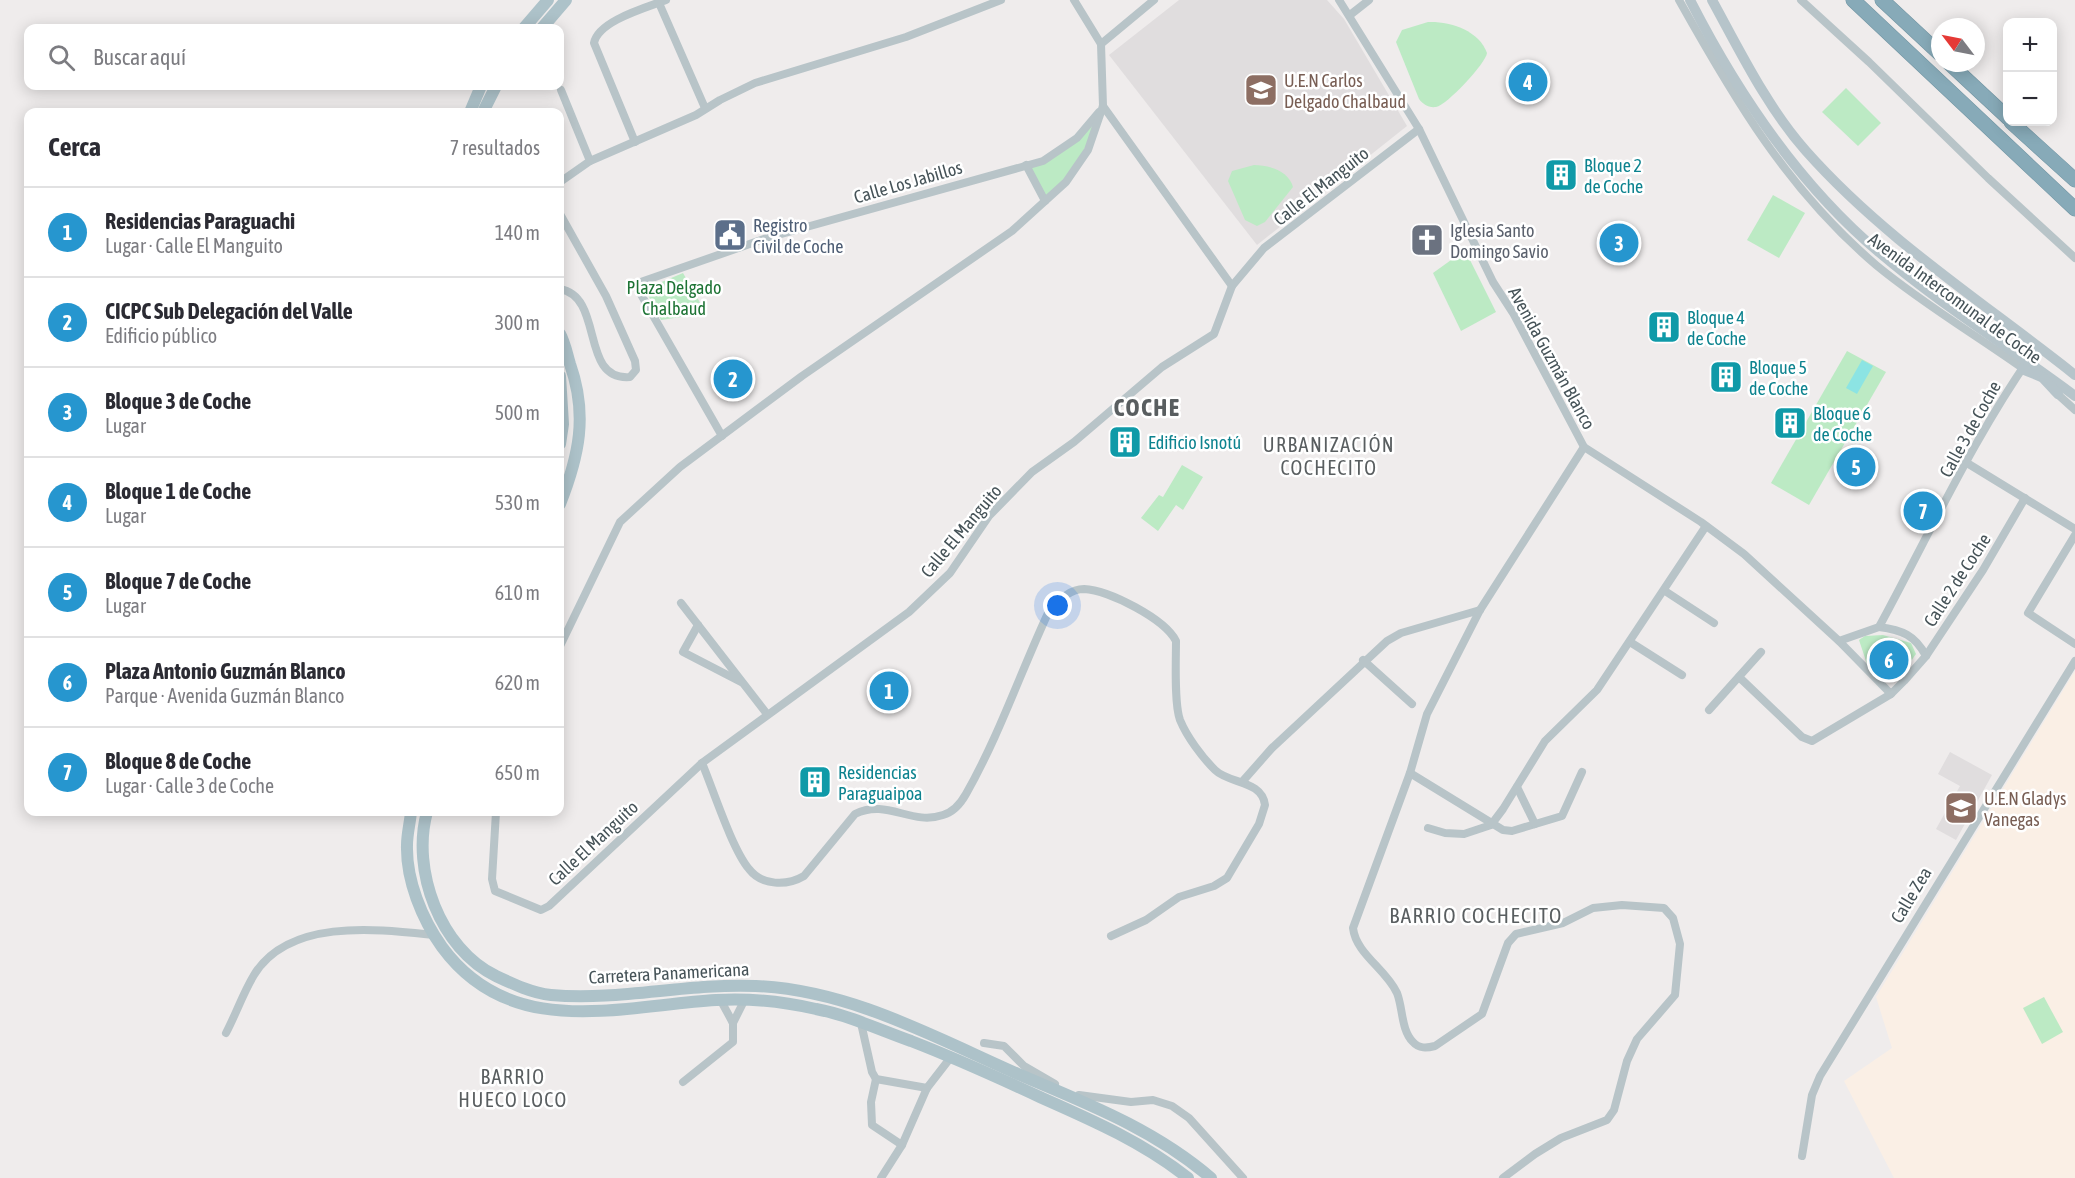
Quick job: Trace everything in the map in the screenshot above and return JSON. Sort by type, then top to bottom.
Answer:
[{"type":"highway","points":[[1853,0],[2075,209]]},
{"type":"highway","points":[[1882,0],[1931,46]]},
{"type":"highway","points":[[1958,72],[2003,114]]},
{"type":"highway","points":[[2015,126],[2075,180]]},
{"type":"main road","points":[[527,24],[548,0]]},
{"type":"main road","points":[[545,24],[566,0]]},
{"type":"main road","name":"Avenida Intercomunal de Coche","points":[[1690,0],[1749,100],[1810,185],[1879,253],[2060,391],[2075,396]]},
{"type":"main road","name":"Avenida Intercomunal de Coche","points":[[1712,0],[1772,105],[1806,151],[1896,239],[2075,375]]},
{"type":"main road","points":[[472,108],[479,90]]},
{"type":"main road","points":[[485,108],[494,90]]},
{"type":"main road","points":[[564,347],[579,394],[581,434],[574,467],[564,493]]},
{"type":"main road","points":[[2025,365],[2060,391]]},
{"type":"main road","name":"Carretera Panamericana","points":[[411,816],[407,845],[409,865],[416,894],[433,935],[451,960],[476,983],[510,999],[540,1008],[597,1013],[720,999],[817,1009],[951,1057],[1127,1137],[1188,1178]]},
{"type":"main road","name":"Carretera Panamericana","points":[[426,816],[421,846],[426,881],[434,902],[447,928],[465,953],[486,971],[498,977],[549,995],[575,996],[689,986],[780,988],[850,1002],[1022,1070],[1137,1126],[1181,1154],[1211,1178]]},
{"type":"street","points":[[564,179],[590,160],[696,115],[705,108],[755,83],[906,37],[1000,0]]},
{"type":"street","points":[[564,638],[620,522],[680,467],[802,376],[1012,231],[1066,182],[1088,150],[1103,106],[1101,44],[1074,0]]},
{"type":"street","points":[[1101,44],[1154,0]]},
{"type":"street","name":"Avenida Guzmán Blanco","points":[[1339,0],[1419,129],[1493,282],[1513,313],[1584,447],[1706,526],[1744,554],[1839,641],[1891,694]]},
{"type":"street","points":[[1350,15],[1369,0]]},
{"type":"street","name":"Avenida Intercomunal de Coche","points":[[1679,0],[1735,99],[1781,164],[1824,215],[1877,266],[2025,365]]},
{"type":"street","points":[[1801,0],[2075,258]]},
{"type":"street","points":[[635,142],[594,43],[596,36],[609,24],[662,1],[705,108]]},
{"type":"street","points":[[561,90],[590,160]]},
{"type":"street","points":[[1103,106],[1232,286]]},
{"type":"street","name":"Calle Los Jabillos","points":[[722,436],[635,284],[767,238],[1043,161],[1077,138],[1103,106]]},
{"type":"street","name":"Calle El Manguito","points":[[496,816],[492,879],[495,891],[541,910],[549,906],[702,763],[909,612],[950,573],[989,516],[1032,472],[1074,442],[1162,368],[1214,334],[1232,286],[1264,248],[1419,129]]},
{"type":"street","points":[[1026,165],[1046,201]]},
{"type":"street","points":[[564,221],[606,296],[635,362],[636,370],[630,377],[619,378],[608,372],[598,357],[593,335],[578,299],[564,291]]},
{"type":"street","name":"Calle 3 de Coche","points":[[1879,627],[1967,463],[2038,346]]},
{"type":"street","name":"Avenida Intercomunal de Coche","points":[[2060,391],[2075,410]]},
{"type":"street","points":[[1503,1178],[1562,1138],[1607,1120],[1614,1110],[1637,1039],[1675,995],[1680,944],[1670,913],[1664,908],[1644,906],[1622,905],[1593,908],[1563,923],[1516,934],[1508,943],[1482,1014],[1435,1046],[1418,1046],[1408,1036],[1397,994],[1387,976],[1358,945],[1353,928],[1410,773],[1426,714],[1480,610],[1584,447]]},
{"type":"street","points":[[1967,463],[2075,529]]},
{"type":"street","name":"Calle 2 de Coche","points":[[1739,677],[1802,737],[1812,741],[1891,694],[1926,656],[1983,570],[2025,498]]},
{"type":"street","points":[[1428,828],[1445,833],[1464,834],[1491,825],[1545,741],[1597,690],[1665,591],[1706,526]]},
{"type":"street","points":[[2075,535],[2028,613],[2075,644]]},
{"type":"street","points":[[702,763],[749,871],[769,882],[793,882],[804,876],[849,820],[865,809],[878,807],[929,819],[947,814],[965,795],[1049,611],[1066,594],[1083,589],[1106,594],[1149,616],[1172,633],[1176,641],[1179,717],[1186,731],[1214,770],[1262,794],[1265,810],[1233,872],[1220,883],[1179,897],[1146,920],[1111,936]]},
{"type":"street","points":[[1665,591],[1714,622]]},
{"type":"street","points":[[681,603],[767,714]]},
{"type":"street","points":[[1242,782],[1272,748],[1364,660],[1401,633],[1480,610]]},
{"type":"street","points":[[698,625],[682,652],[742,682]]},
{"type":"street","points":[[1839,641],[1879,627],[1899,630],[1917,640],[1926,656]]},
{"type":"street","points":[[1630,642],[1682,675]]},
{"type":"street","points":[[1709,710],[1761,652]]},
{"type":"street","points":[[1364,660],[1412,704]]},
{"type":"street","name":"Calle Zea","points":[[1802,1156],[1812,1095],[1820,1076],[2075,661]]},
{"type":"street","points":[[1410,773],[1491,825],[1508,831],[1564,815],[1582,772]]},
{"type":"street","points":[[1517,787],[1534,824]]},
{"type":"street","points":[[226,1033],[254,974],[284,948],[333,931],[375,929],[433,935]]},
{"type":"street","points":[[720,999],[734,1023]]},
{"type":"street","points":[[683,1082],[733,1041],[734,1023],[744,1000]]},
{"type":"street","points":[[861,1023],[872,1072],[876,1079],[870,1109],[872,1125],[902,1144]]},
{"type":"street","points":[[984,1043],[1004,1046],[1022,1070],[1079,1095],[1131,1102],[1154,1100],[1172,1106],[1189,1118],[1244,1178]]},
{"type":"street","points":[[881,1178],[902,1144],[927,1088],[951,1057]]},
{"type":"street","points":[[876,1079],[927,1088]]},
{"type":"shaded area","name":"U.E.N Carlos Delgado Chalbaud","points":[[1179,0],[1327,0],[1344,19],[1407,126],[1257,245],[1109,55]]},
{"type":"shaded area","points":[[2075,671],[2075,1178],[1894,1178],[1844,1081],[1892,1048],[1876,997]]},
{"type":"shaded area","name":"U.E.N Gladys Vanegas","points":[[1950,752],[1992,775],[1956,840],[1936,829],[1960,786],[1938,774]]},
{"type":"green space","points":[[1428,22],[1445,23],[1462,28],[1477,38],[1487,53],[1465,83],[1436,107],[1426,105],[1419,99],[1396,42],[1402,30]]},
{"type":"green space","points":[[1846,88],[1881,123],[1858,146],[1822,112]]},
{"type":"green space","points":[[1101,110],[1080,158],[1046,198],[1029,166],[1078,140]]},
{"type":"green space","points":[[1254,165],[1278,170],[1291,181],[1293,187],[1265,222],[1257,226],[1245,220],[1228,181],[1232,171]]},
{"type":"green space","points":[[1773,195],[1805,213],[1779,258],[1747,240]]},
{"type":"green space","points":[[1465,250],[1496,312],[1461,331],[1433,273]]},
{"type":"green space","name":"Plaza Delgado Chalbaud","points":[[683,273],[702,306],[695,315],[661,320],[645,289]]},
{"type":"green space","points":[[1847,351],[1886,372],[1809,505],[1771,483]]},
{"type":"green space","points":[[1182,465],[1203,477],[1183,510],[1176,505],[1158,531],[1141,518],[1159,495],[1163,497]]},
{"type":"green space","points":[[1883,635],[1911,643],[1916,654],[1906,668],[1886,681],[1868,667],[1859,640],[1865,636]]},
{"type":"green space","points":[[2044,997],[2063,1032],[2042,1044],[2023,1008]]},
{"type":"water","points":[[1862,360],[1873,366],[1857,394],[1846,388]]},
{"type":"place","name":"Bloque 1 de Coche","points":[[1528,82]]},
{"type":"place","name":"U.E.N Carlos Delgado Chalbaud","points":[[1261,90]]},
{"type":"place","name":"Bloque 2 de Coche","points":[[1561,175]]},
{"type":"place","name":"Registro Civil de Coche","points":[[730,235]]},
{"type":"place","name":"Iglesia Santo Domingo Savio","points":[[1427,240]]},
{"type":"place","name":"Bloque 3 de Coche","points":[[1619,243]]},
{"type":"place","name":"Bloque 4 de Coche","points":[[1664,327]]},
{"type":"place","name":"Bloque 5 de Coche","points":[[1726,377]]},
{"type":"place","name":"CICPC Sub Delegación del Valle","points":[[733,379]]},
{"type":"place","name":"Bloque 6 de Coche","points":[[1790,423]]},
{"type":"place","name":"Edificio Isnotú","points":[[1125,442]]},
{"type":"place","name":"Bloque 7 de Coche","points":[[1856,467]]},
{"type":"place","name":"Bloque 8 de Coche","points":[[1923,511]]},
{"type":"place","name":"Plaza Antonio Guzmán Blanco","points":[[1889,660]]},
{"type":"place","name":"Residencias Paraguachi","points":[[889,691]]},
{"type":"place","name":"Residencias Paraguaipoa","points":[[815,782]]},
{"type":"place","name":"U.E.N Gladys Vanegas","points":[[1961,808]]},
{"type":"district","name":"COCHE","points":[[1147,407]]},
{"type":"district","name":"URBANIZACIÓN COCHECITO","points":[[1329,456]]},
{"type":"district","name":"BARRIO COCHECITO","points":[[1476,915]]},
{"type":"district","name":"BARRIO HUECO LOCO","points":[[513,1088]]}]
